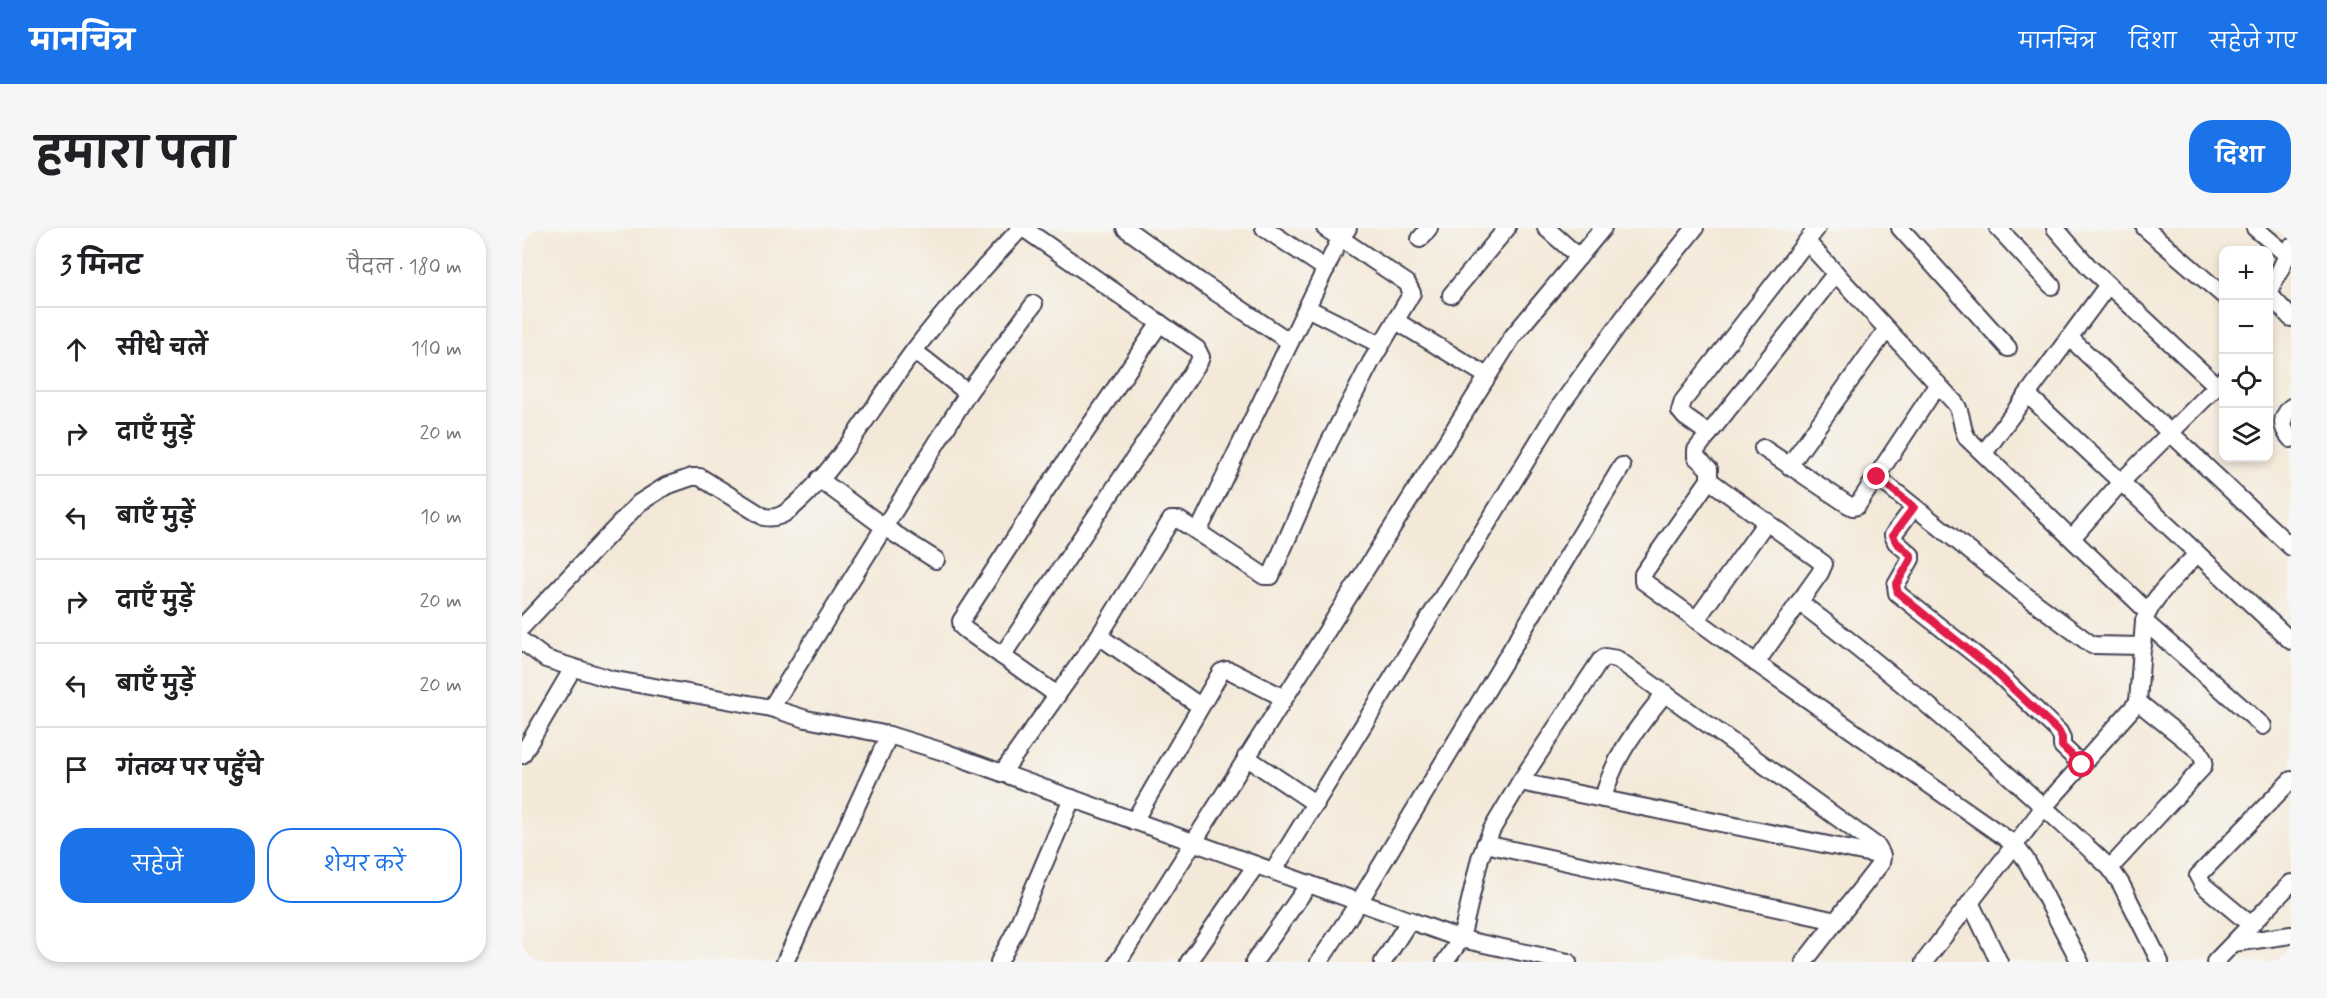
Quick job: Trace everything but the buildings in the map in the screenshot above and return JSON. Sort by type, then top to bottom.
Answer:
[{"type":"street","points":[[522,627],[639,503],[666,486],[692,477],[700,477],[756,513],[773,518],[783,515],[794,507],[819,479],[914,351],[962,292],[1022,228],[1200,353],[1199,362],[1002,656]]},
{"type":"street","points":[[1125,228],[1198,281],[1290,342]]},
{"type":"street","points":[[1264,228],[1326,269]]},
{"type":"street","points":[[1002,773],[1099,636],[1171,520],[1179,520],[1264,576],[1271,576],[1329,443],[1412,292],[1411,288],[1344,233],[1325,228]]},
{"type":"street","points":[[1451,295],[1507,228]]},
{"type":"street","points":[[1546,228],[1579,256]]},
{"type":"street","points":[[1118,962],[1513,336],[1603,228]]},
{"type":"street","points":[[1274,870],[1560,405],[1635,302],[1695,228]]},
{"type":"street","points":[[1709,434],[1680,411],[1683,401],[1817,228]]},
{"type":"street","points":[[1900,228],[2007,348]]},
{"type":"street","points":[[1998,228],[2052,286]]},
{"type":"street","points":[[2055,228],[2075,253],[2108,285],[2219,381]]},
{"type":"street","points":[[2145,228],[2219,293]]},
{"type":"street","points":[[2255,228],[2289,251],[2273,285]]},
{"type":"street","points":[[1198,532],[1344,233]]},
{"type":"street","points":[[1807,242],[1959,408],[1963,431],[1967,438],[2072,538],[2146,616],[2263,726]]},
{"type":"street","points":[[1836,273],[1695,453],[1708,469],[1709,480],[1642,577],[1646,585],[2014,844],[2026,860],[2080,962]]},
{"type":"street","points":[[1984,453],[2108,285]]},
{"type":"street","points":[[2273,298],[2291,318]]},
{"type":"street","points":[[771,708],[968,393],[1034,304]]},
{"type":"street","points":[[1307,308],[1382,345]]},
{"type":"street","points":[[1396,321],[1487,376]]},
{"type":"street","points":[[1057,695],[962,627],[962,616],[1160,323]]},
{"type":"street","points":[[1789,466],[1887,329]]},
{"type":"street","points":[[2070,338],[2291,547]]},
{"type":"street","points":[[914,351],[968,393]]},
{"type":"street","points":[[2072,538],[2121,482],[2219,383]]},
{"type":"street","points":[[1763,448],[1853,507],[1857,506],[1938,384]]},
{"type":"street","points":[[2028,395],[2291,641]]},
{"type":"street","points":[[2291,407],[2286,412],[2282,425],[2291,439]]},
{"type":"street","points":[[1319,962],[1359,902],[1622,466]]},
{"type":"street","points":[[1877,477],[2092,645],[2143,646]]},
{"type":"street","points":[[819,479],[884,527],[936,560]]},
{"type":"street","points":[[1709,480],[1824,564],[1756,663]]},
{"type":"street","points":[[1914,507],[1893,535],[1896,542],[1911,555],[1896,585],[1898,593],[1992,669],[2059,732],[2062,746],[2082,765]]},
{"type":"street","points":[[1696,620],[1767,521]]},
{"type":"street","points":[[1924,962],[2044,807],[2138,702],[2146,616],[2155,600],[2197,554]]},
{"type":"street","points":[[1799,602],[1907,688],[2044,807],[2110,868],[2121,884],[2160,962]]},
{"type":"street","points":[[1099,636],[1200,706]]},
{"type":"street","points":[[522,641],[546,659],[610,679],[771,708],[806,719],[889,735],[944,752],[1510,956],[1568,962]]},
{"type":"street","points":[[1445,962],[1461,939],[1485,844],[1520,782],[1600,661],[1605,657],[1617,659],[1878,848],[1882,856],[1881,863],[1804,962]]},
{"type":"street","points":[[522,755],[573,668]]},
{"type":"street","points":[[1134,821],[1217,675],[1227,670],[1284,698]]},
{"type":"street","points":[[1604,799],[1609,778],[1623,748],[1665,693]]},
{"type":"street","points":[[2110,868],[2203,766],[2204,761],[2199,751],[2138,702]]},
{"type":"street","points":[[785,962],[889,735]]},
{"type":"street","points":[[1246,757],[1316,804]]},
{"type":"street","points":[[2250,925],[2203,885],[2198,876],[2291,780]]},
{"type":"street","points":[[1520,782],[1882,856]]},
{"type":"street","points":[[999,962],[1015,932],[1072,798]]},
{"type":"street","points":[[1485,844],[1836,921]]},
{"type":"street","points":[[1189,962],[1256,865]]},
{"type":"street","points":[[2216,962],[2291,883]]},
{"type":"street","points":[[1254,962],[1309,884]]},
{"type":"street","points":[[1970,902],[1999,962]]},
{"type":"street","points":[[1383,962],[1410,920]]},
{"type":"street","points":[[2234,942],[2291,935]]},
{"type":"route","points":[[1877,477],[1914,507],[1893,535],[1896,542],[1911,555],[1910,562],[1895,589],[1992,669],[2059,732],[2062,746],[2082,765]]}]
